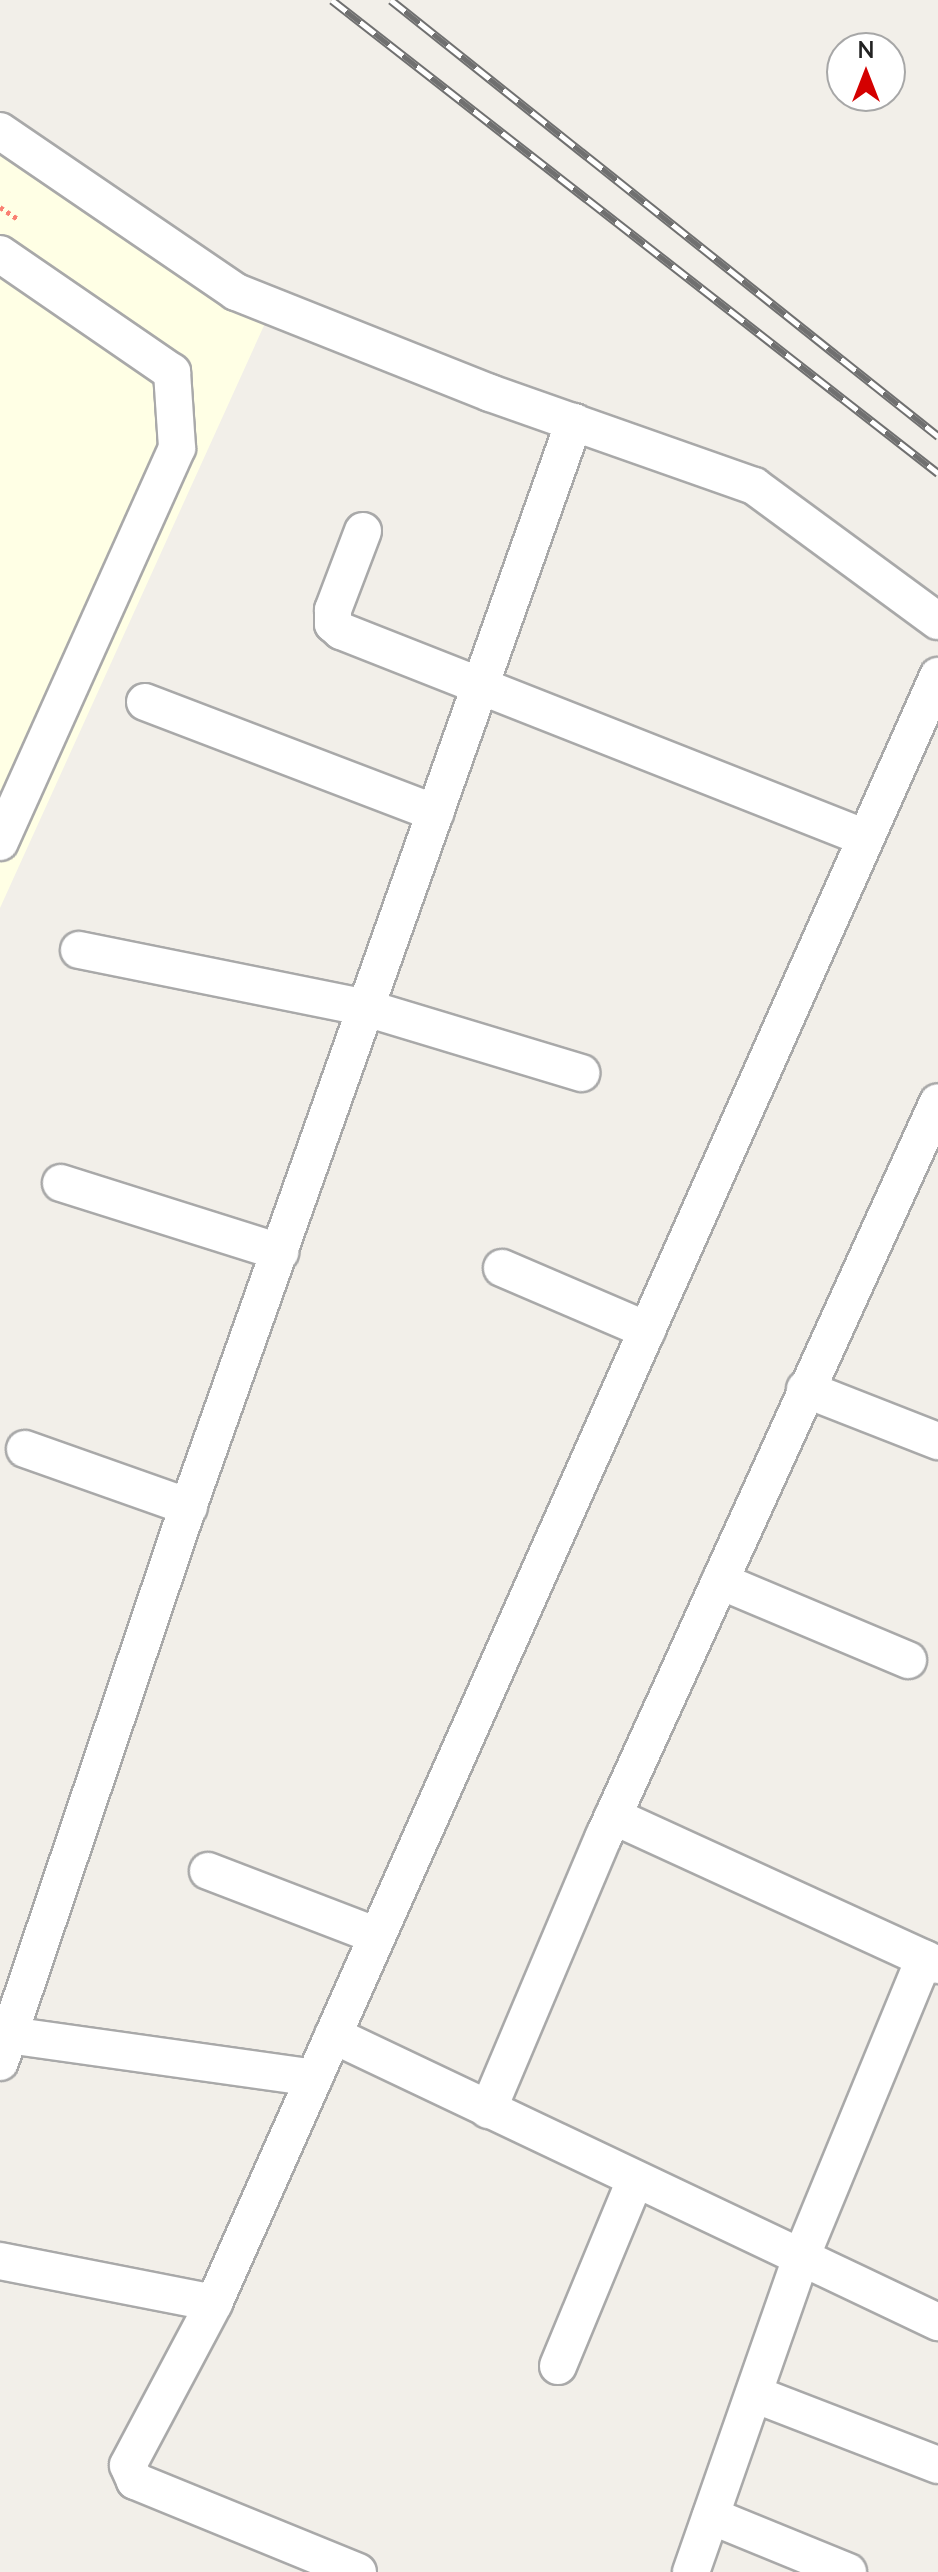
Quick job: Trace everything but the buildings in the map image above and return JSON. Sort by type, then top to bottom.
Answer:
[{"type":"street","points":[[0,131],[236,292],[574,422],[754,486],[938,621]]},
{"type":"street","points":[[0,254],[172,372],[177,448],[0,842]]},
{"type":"street","points":[[314,2078],[4,2047],[189,1507],[574,422]]},
{"type":"street","points":[[363,531],[333,610],[333,624],[341,631],[482,683],[866,838]]},
{"type":"street","points":[[358,2572],[135,2481],[129,2474],[128,2465],[214,2303],[938,676]]},
{"type":"street","points":[[145,702],[435,813]]},
{"type":"street","points":[[79,950],[366,1008],[581,1073]]},
{"type":"street","points":[[488,2110],[613,1816],[938,1102]]},
{"type":"street","points":[[61,1183],[280,1252]]},
{"type":"street","points":[[502,1268],[647,1330]]},
{"type":"street","points":[[805,1389],[938,1441]]},
{"type":"street","points":[[25,1449],[189,1507]]},
{"type":"street","points":[[720,1581],[908,1660]]},
{"type":"street","points":[[613,1816],[931,1962],[800,2260],[691,2572]]},
{"type":"street","points":[[208,1871],[377,1936]]},
{"type":"street","points":[[333,2035],[800,2260],[938,2322]]},
{"type":"street","points":[[558,2366],[635,2180]]},
{"type":"street","points":[[0,2261],[214,2303]]},
{"type":"street","points":[[754,2394],[938,2465]]},
{"type":"street","points":[[711,2516],[848,2572]]},
{"type":"shaded area","points":[[0,119],[276,299],[0,908]]},
{"type":"railway","points":[[332,0],[938,473]]},
{"type":"railway","points":[[391,0],[938,436]]}]
